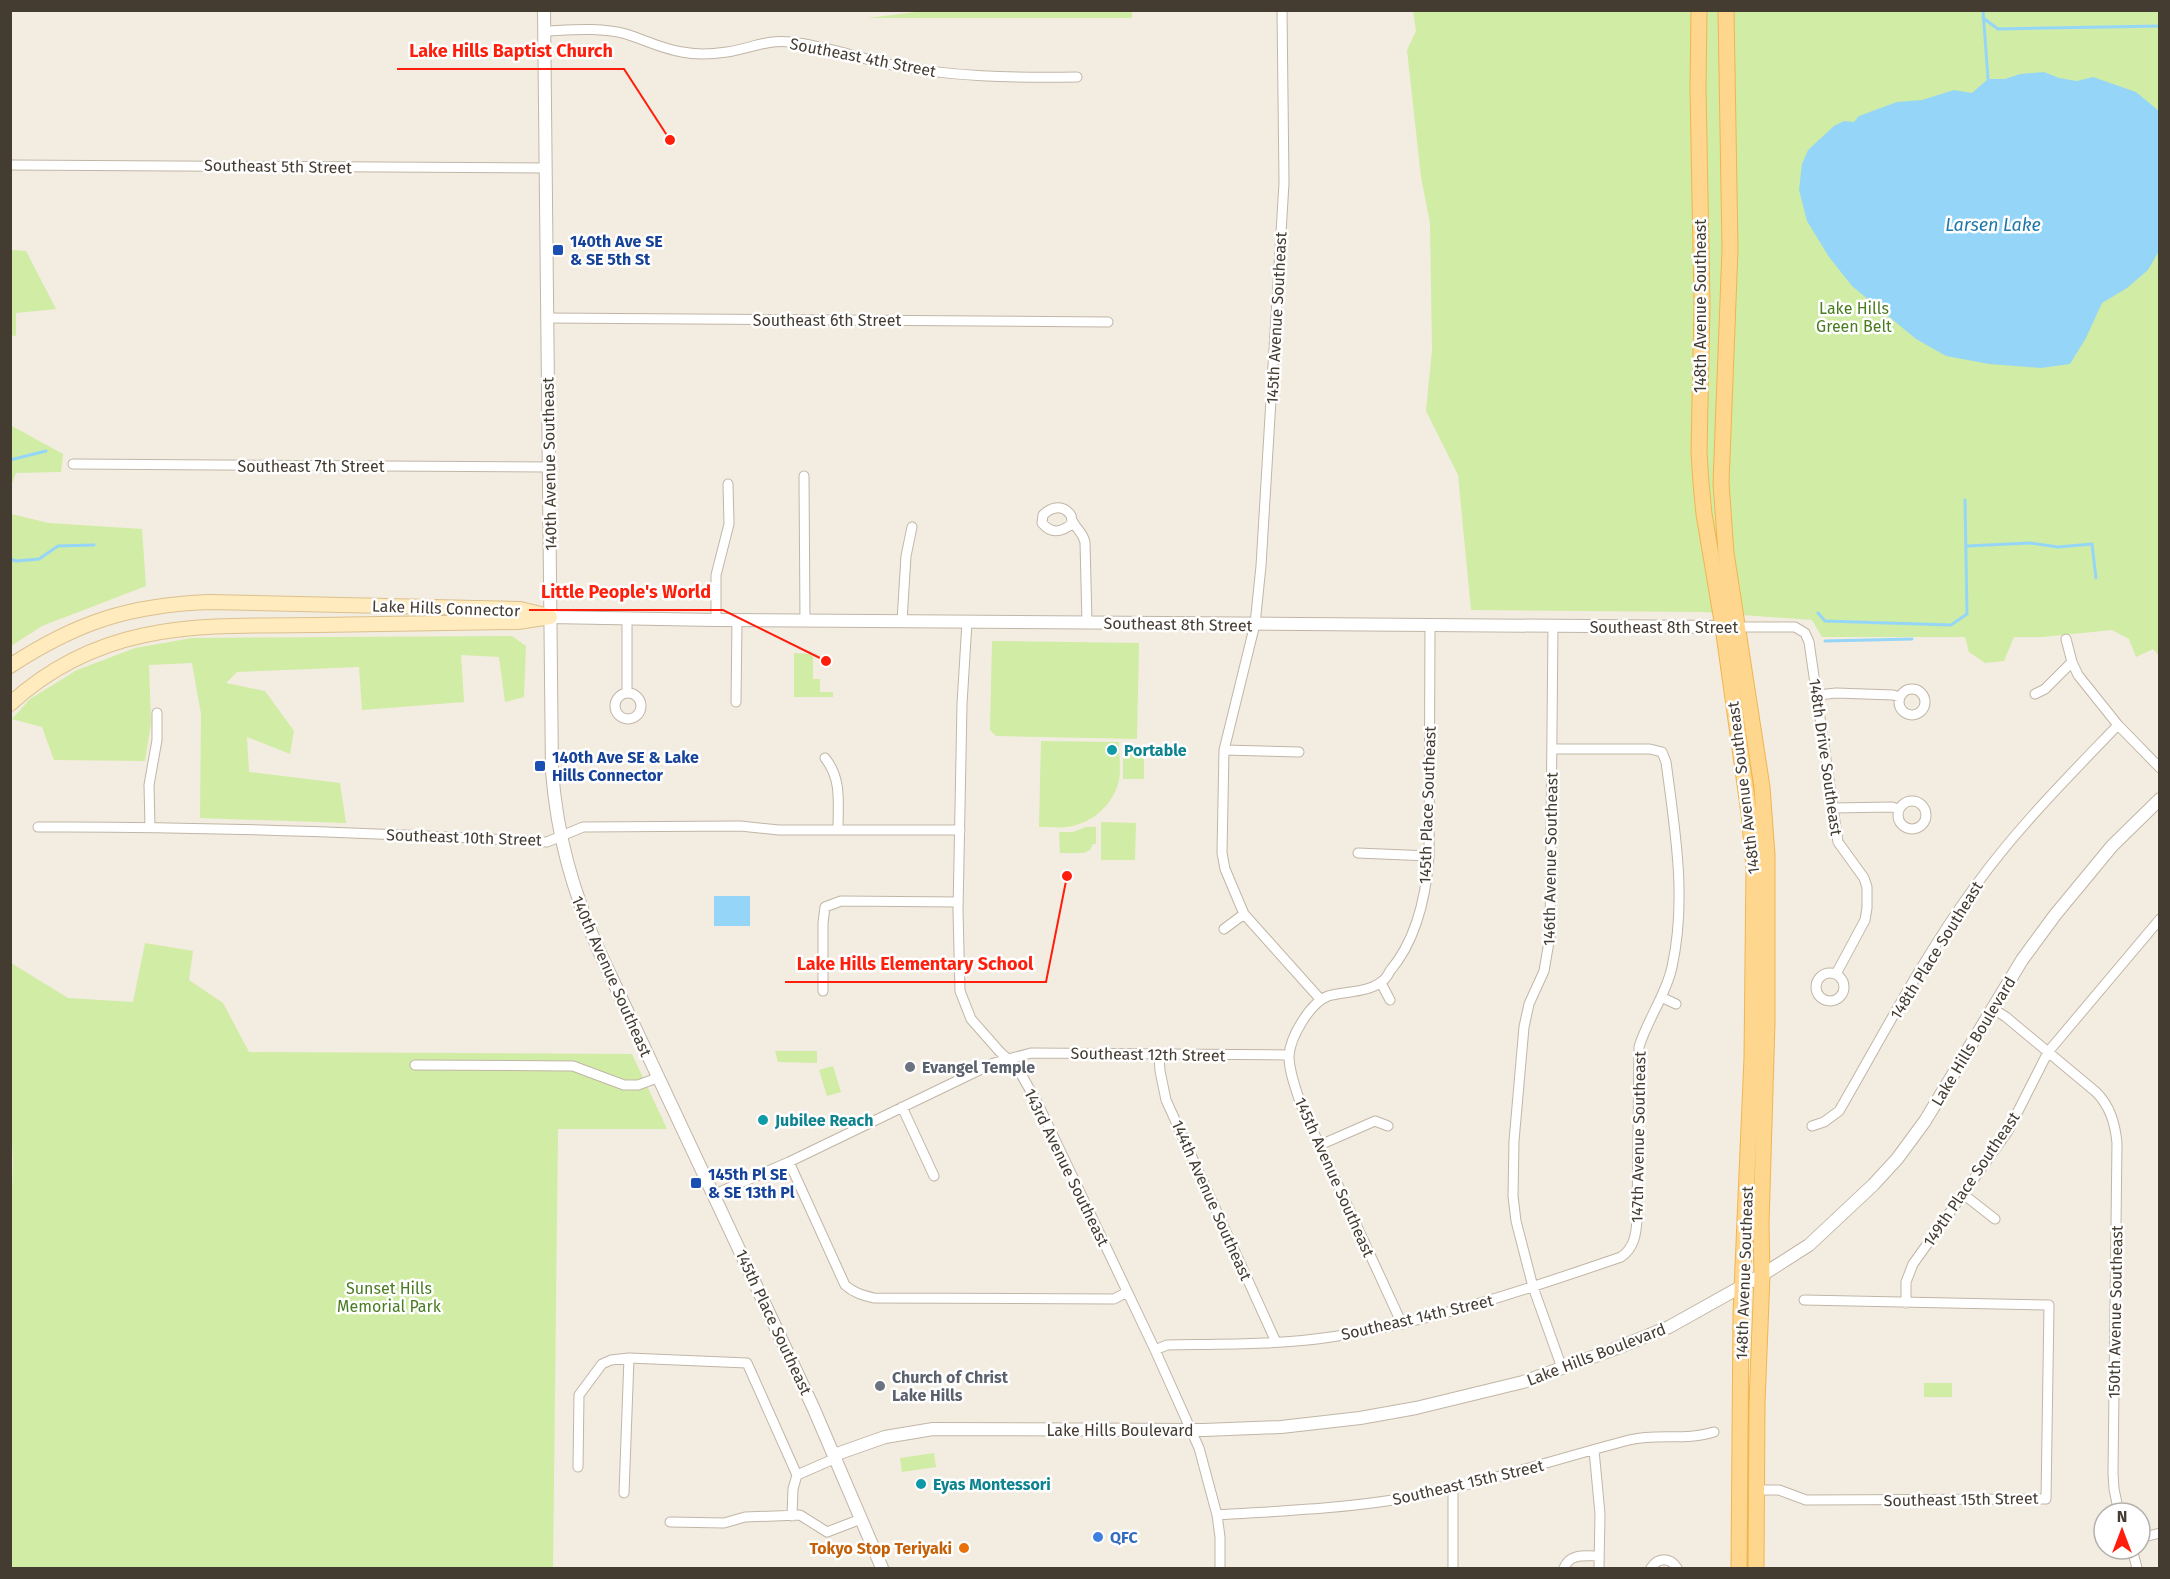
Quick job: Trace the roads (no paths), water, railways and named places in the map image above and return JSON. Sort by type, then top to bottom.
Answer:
[{"type":"main road","name":"148th Avenue Southeast","points":[[1699,10],[1702,306],[1699,452],[1701,483],[1704,514],[1730,627],[1762,787],[1766,829],[1767,1022],[1757,1404],[1756,1569]]},
{"type":"main road","name":"148th Avenue Southeast","points":[[1726,10],[1730,249],[1721,483],[1730,627],[1754,868],[1752,1058],[1742,1286],[1739,1569]]},
{"type":"main road","points":[[1702,306],[1713,301],[1723,307],[1727,329]]},
{"type":"main road","name":"Lake Hills Connector","points":[[10,666],[71,630],[99,619],[154,606],[179,603],[520,609],[550,617]]},
{"type":"main road","name":"Lake Hills Connector","points":[[10,704],[36,682],[73,660],[126,639],[167,630],[213,626],[518,622],[550,617]]},
{"type":"main road","points":[[1745,1242],[1750,1248],[1756,1268],[1762,1275]]},
{"type":"main road","points":[[1742,1286],[1751,1314],[1750,1385],[1757,1404]]},
{"type":"street","name":"140th Avenue Southeast","points":[[544,10],[552,771],[565,860],[586,921],[657,1078]]},
{"type":"street","name":"145th Avenue Southeast","points":[[1282,10],[1284,183],[1262,560],[1255,624],[1224,750],[1222,853],[1225,869],[1244,914],[1321,1000]]},
{"type":"street","name":"Southeast 4th Street","points":[[544,31],[625,34],[683,53],[728,52],[764,43],[790,42],[889,64],[948,73],[1038,78],[1077,77]]},
{"type":"street","name":"Southeast 5th Street","points":[[10,165],[545,168]]},
{"type":"street","name":"Southeast 6th Street","points":[[547,318],[1108,322]]},
{"type":"street","name":"Southeast 7th Street","points":[[73,464],[549,467]]},
{"type":"street","points":[[804,476],[805,621]]},
{"type":"street","points":[[716,620],[716,575],[729,524],[728,484]]},
{"type":"street","points":[[1073,524],[1083,534],[1085,542],[1087,623]]},
{"type":"street","points":[[902,621],[906,556],[912,527]]},
{"type":"street","name":"Southeast 8th Street","points":[[550,617],[805,621],[1795,627],[1805,633]]},
{"type":"street","points":[[627,618],[627,693]]},
{"type":"street","points":[[736,702],[737,620]]},
{"type":"street","name":"143rd Avenue Southeast","points":[[967,622],[962,704],[958,902],[959,980],[963,1002],[979,1030],[1017,1067],[1038,1104],[1155,1350],[1199,1448],[1217,1515],[1220,1569]]},
{"type":"street","name":"145th Place Southeast","points":[[1381,983],[1396,964],[1413,933],[1426,887],[1429,855],[1430,626]]},
{"type":"street","name":"146th Avenue Southeast","points":[[1553,626],[1553,749],[1548,952],[1544,971],[1529,1004],[1524,1027],[1514,1141],[1513,1196],[1516,1221],[1533,1287],[1562,1368]]},
{"type":"street","name":"148th Drive Southeast","points":[[1805,633],[1809,642],[1818,695],[1838,842],[1864,878],[1867,887],[1865,920],[1836,974]]},
{"type":"street","points":[[2066,639],[2072,663],[2078,675],[2118,725],[2160,768]]},
{"type":"street","points":[[2035,694],[2045,689],[2072,663]]},
{"type":"street","points":[[1818,695],[1893,694],[1900,697]]},
{"type":"street","points":[[150,826],[149,784],[157,740],[157,713]]},
{"type":"street","name":"148th Place Southeast","points":[[1812,1126],[1824,1122],[1839,1111],[1938,942],[1976,884],[2021,828],[2118,725]]},
{"type":"street","name":"147th Avenue Southeast","points":[[1553,749],[1665,749],[1678,856],[1680,911],[1672,969],[1639,1047],[1637,1220],[1632,1245]]},
{"type":"street","points":[[1224,750],[1299,752]]},
{"type":"street","points":[[825,758],[833,768],[837,779],[838,829]]},
{"type":"street","name":"Lake Hills Boulevard","points":[[835,1457],[885,1437],[933,1429],[1191,1431],[1281,1427],[1360,1418],[1470,1396],[1523,1382],[1648,1336],[1762,1275],[1809,1245],[1873,1185],[1897,1159],[1925,1121],[2022,960],[2055,915],[2112,846],[2160,799]]},
{"type":"street","points":[[1832,808],[1899,808]]},
{"type":"street","name":"Southeast 10th Street","points":[[38,827],[150,826],[547,842],[583,827],[740,826],[779,830],[960,830]]},
{"type":"street","points":[[1358,853],[1429,855]]},
{"type":"street","points":[[824,991],[822,904],[841,901],[958,902]]},
{"type":"street","points":[[1224,929],[1244,914]]},
{"type":"street","name":"149th Place Southeast","points":[[1906,1302],[1906,1282],[1913,1264],[2008,1131],[2048,1052],[2160,919]]},
{"type":"street","points":[[1289,1055],[1295,1035],[1305,1017],[1321,1000],[1381,983],[1390,1000]]},
{"type":"street","points":[[1661,997],[1676,1004]]},
{"type":"street","points":[[1992,1008],[2048,1052]]},
{"type":"street","name":"150th Avenue Southeast","points":[[2048,1052],[2104,1100],[2110,1112],[2117,1143],[2113,1473],[2116,1501]]},
{"type":"street","name":"Southeast 12th Street","points":[[715,1194],[789,1162],[994,1064],[1031,1053],[1289,1055]]},
{"type":"street","name":"144th Avenue Southeast","points":[[1159,1055],[1166,1100],[1276,1342]]},
{"type":"street","name":"145th Avenue Southeast","points":[[1289,1055],[1292,1076],[1301,1105],[1402,1324]]},
{"type":"street","points":[[415,1065],[573,1066],[624,1084],[638,1084],[657,1078]]},
{"type":"street","name":"145th Place Southeast","points":[[657,1078],[715,1194],[835,1457],[882,1569]]},
{"type":"street","points":[[902,1107],[934,1176]]},
{"type":"street","points":[[1320,1145],[1375,1121],[1388,1126]]},
{"type":"street","points":[[789,1162],[845,1285],[852,1291],[874,1298],[1114,1299],[1127,1293]]},
{"type":"street","points":[[1963,1194],[1995,1219]]},
{"type":"street","name":"Southeast 14th Street","points":[[1155,1350],[1167,1345],[1276,1342],[1330,1337],[1402,1324],[1470,1307],[1621,1257],[1632,1245]]},
{"type":"street","points":[[1804,1300],[1906,1302]]},
{"type":"street","name":"Southeast 15th Street","points":[[1757,1490],[1779,1490],[1806,1500],[2046,1499],[2049,1305],[1906,1302]]},
{"type":"street","points":[[624,1493],[629,1358]]},
{"type":"street","points":[[578,1467],[579,1395],[602,1364],[611,1360],[629,1358],[747,1363],[797,1475],[793,1489],[792,1516]]},
{"type":"street","name":"Southeast 15th Street","points":[[1217,1515],[1328,1509],[1400,1499],[1453,1489],[1632,1439],[1699,1437],[1714,1432]]},
{"type":"street","points":[[1594,1450],[1600,1514],[1599,1569]]},
{"type":"street","points":[[797,1475],[835,1457]]},
{"type":"street","points":[[1453,1489],[1453,1569]]},
{"type":"street","points":[[670,1522],[724,1523],[745,1517],[800,1515],[827,1532],[861,1519]]},
{"type":"street","points":[[1564,1569],[1567,1562],[1574,1557],[1599,1557]]},
{"type":"street","points":[[1651,1569],[1656,1562],[1665,1560],[1673,1563],[1677,1569]]},
{"type":"water","name":"Larsen Lake","points":[[2044,72],[2059,78],[2077,81],[2093,77],[2136,92],[2159,111],[2159,251],[2148,270],[2127,288],[2102,303],[2086,338],[2070,364],[2041,368],[1989,364],[1946,356],[1916,339],[1852,286],[1829,257],[1807,221],[1799,190],[1802,164],[1808,150],[1834,126],[1844,121],[1854,122],[1859,116],[1897,102],[1922,100],[1954,90],[1972,93],[1988,79],[2005,79],[2020,74]]},
{"type":"water","points":[[714,896],[750,896],[750,926],[714,926]]},
{"type":"waterway","points":[[1983,10],[1988,79]]},
{"type":"waterway","points":[[1983,18],[1998,29],[2160,26]]},
{"type":"waterway","points":[[10,460],[46,451]]},
{"type":"waterway","points":[[1818,613],[1825,621],[1951,625],[1967,614],[1965,500]]},
{"type":"waterway","points":[[1967,546],[2030,543],[2058,547],[2092,544],[2096,578]]},
{"type":"waterway","points":[[10,559],[16,561],[39,559],[58,546],[94,545]]},
{"type":"waterway","points":[[1825,641],[1912,639]]},
{"type":"place","name":"Lake Hills Baptist Church","points":[[670,140]]},
{"type":"place","name":"140th Ave SE & SE 5th St","points":[[558,250]]},
{"type":"place","name":"Little People's World","points":[[826,661]]},
{"type":"place","name":"Portable","points":[[1112,750]]},
{"type":"place","name":"140th Ave SE & Lake Hills Connector","points":[[540,766]]},
{"type":"place","name":"Lake Hills Elementary School","points":[[1067,876]]},
{"type":"place","name":"Evangel Temple","points":[[910,1067]]},
{"type":"place","name":"Jubilee Reach","points":[[763,1120]]},
{"type":"place","name":"145th Pl SE & SE 13th Pl","points":[[696,1183]]},
{"type":"place","name":"Church of Christ Lake Hills","points":[[880,1386]]},
{"type":"place","name":"Eyas Montessori","points":[[921,1484]]},
{"type":"place","name":"QFC","points":[[1098,1537]]},
{"type":"place","name":"Tokyo Stop Teriyaki","points":[[964,1548]]},
{"type":"park label","name":"Lake Hills Green Belt","points":[[1854,317]]},
{"type":"park label","name":"Sunset Hills Memorial Park","points":[[389,1297]]}]
